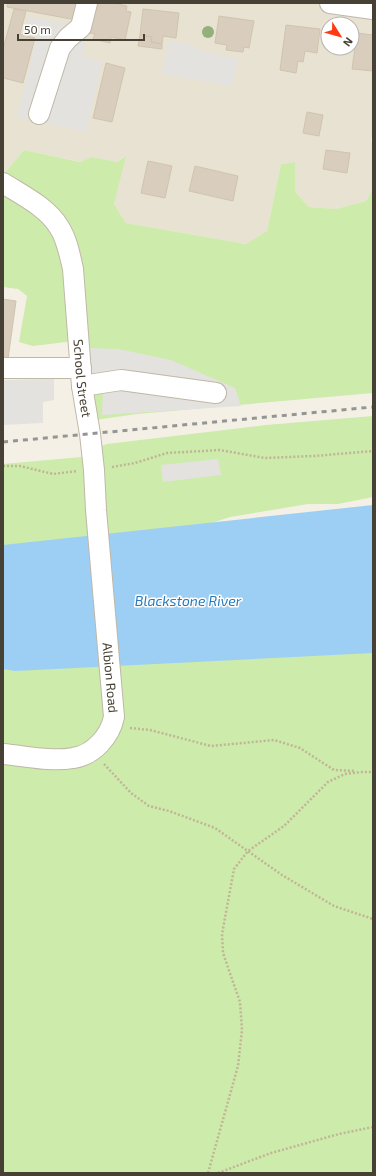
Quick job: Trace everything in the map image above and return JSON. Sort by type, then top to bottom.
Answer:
[{"type":"street","points":[[39,114],[60,48],[68,38],[81,28],[87,3]]},
{"type":"street","points":[[330,3],[373,8]]},
{"type":"street","name":"School Street","points":[[3,183],[35,203],[60,228],[73,269],[82,377],[94,470],[104,602]]},
{"type":"street","points":[[3,368],[121,380],[216,393]]},
{"type":"street","name":"Albion Road","points":[[3,754],[55,759],[74,758],[92,750],[105,738],[112,727],[114,717],[104,602]]},
{"type":"path","points":[[3,466],[20,466],[53,474],[94,470],[135,463],[167,453],[220,450],[265,458],[373,451]]},
{"type":"path","points":[[112,727],[150,730],[211,746],[274,740],[300,748],[334,770],[362,772]]},
{"type":"path","points":[[92,750],[131,793],[150,806],[169,811],[215,828],[282,875],[334,906],[373,920]]},
{"type":"path","points":[[208,1173],[238,1066],[242,1030],[240,1002],[223,953],[222,934],[234,869],[248,851],[284,826],[328,782],[345,774],[373,771]]},
{"type":"path","points":[[218,1173],[271,1153],[339,1134],[373,1127]]},
{"type":"shaded area","points":[[3,3],[373,3],[373,136],[371,139],[373,145],[373,188],[366,201],[336,209],[309,207],[295,192],[295,162],[281,164],[267,231],[246,244],[126,223],[114,204],[125,156],[117,162],[92,157],[81,162],[24,150],[3,175]]},
{"type":"shaded area","points":[[29,16],[79,28],[77,35],[86,37],[82,57],[102,62],[86,132],[17,117],[37,34],[25,31]]},
{"type":"shaded area","points":[[168,42],[190,44],[200,51],[238,59],[232,86],[162,74]]},
{"type":"shaded area","points":[[88,348],[118,349],[171,360],[235,388],[241,406],[102,415],[103,391],[91,390]]},
{"type":"shaded area","points":[[54,379],[54,400],[43,402],[43,423],[3,425],[3,380]]},
{"type":"shaded area","points":[[218,459],[221,475],[163,482],[161,465]]},
{"type":"green space","points":[[24,150],[80,162],[92,157],[117,162],[126,156],[114,204],[126,223],[246,244],[267,231],[281,164],[295,162],[295,192],[309,207],[336,209],[366,201],[373,188],[373,393],[137,414],[88,421],[74,341],[33,346],[19,342],[27,296],[18,289],[3,287],[3,175]]},
{"type":"green space","points":[[373,416],[373,497],[338,504],[308,504],[230,517],[196,528],[3,547],[3,464],[82,457],[90,450],[107,444],[266,425]]},
{"type":"green space","points":[[373,645],[373,1173],[3,1173],[3,667]]},
{"type":"water","name":"Blackstone River","points":[[373,505],[373,653],[15,671],[3,669],[3,545]]},
{"type":"building","points":[[8,3],[79,3],[76,20],[7,7]]},
{"type":"building","points":[[97,3],[113,3],[127,6],[126,11],[131,12],[125,40],[111,37],[110,43],[93,39],[95,34],[85,32]]},
{"type":"building","points":[[14,9],[26,11],[20,34],[35,38],[23,83],[3,78],[3,49]]},
{"type":"building","points":[[143,9],[179,13],[176,38],[163,36],[162,44],[151,42],[152,37],[140,35]]},
{"type":"building","points":[[219,16],[254,21],[249,48],[244,47],[243,52],[226,50],[227,45],[215,43]]},
{"type":"building","points":[[286,25],[320,29],[317,53],[305,51],[303,62],[298,61],[296,73],[280,70]]},
{"type":"building","points":[[360,33],[373,35],[373,71],[352,69],[354,56],[360,56]]},
{"type":"building","points":[[140,35],[152,37],[151,42],[162,44],[162,49],[138,46]]},
{"type":"building","points":[[106,63],[125,68],[112,122],[93,118]]},
{"type":"building","points":[[307,112],[323,115],[319,136],[303,133]]},
{"type":"building","points":[[326,150],[350,153],[347,173],[323,169]]},
{"type":"building","points":[[148,161],[172,166],[165,198],[141,193]]},
{"type":"building","points":[[195,166],[238,176],[233,201],[189,191]]},
{"type":"building","points":[[3,299],[16,301],[8,359],[3,358]]},
{"type":"railway","points":[[3,442],[373,407]]}]
